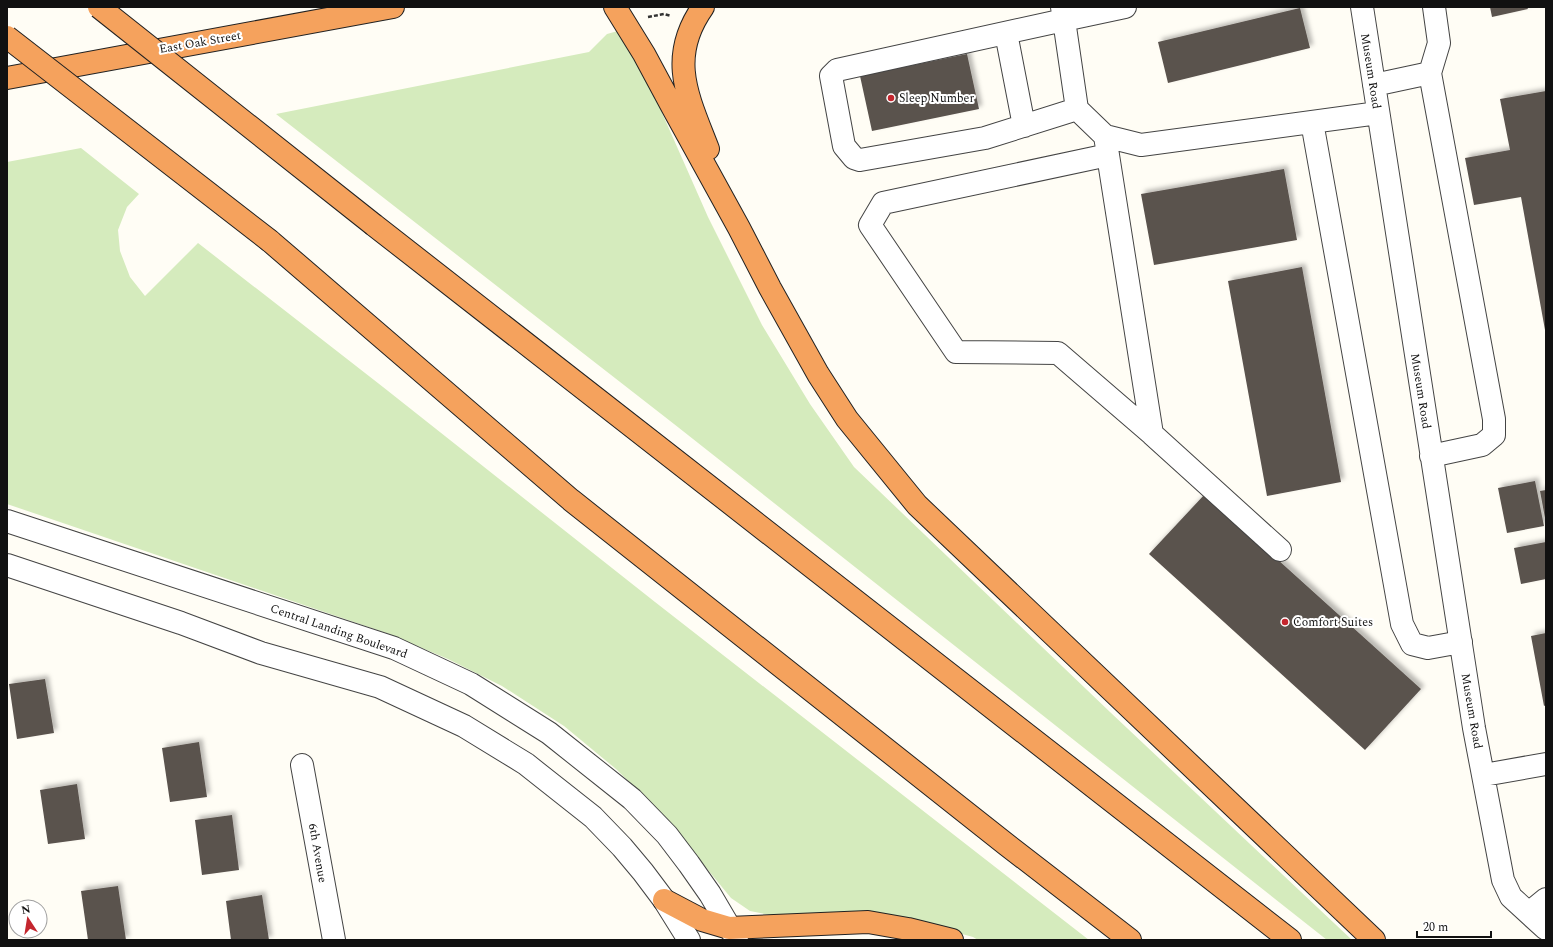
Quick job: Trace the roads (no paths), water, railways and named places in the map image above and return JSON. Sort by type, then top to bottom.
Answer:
[{"type":"highway","points":[[99,7],[374,225],[1290,940]]},
{"type":"highway","name":"East Oak Street","points":[[7,78],[393,7]]},
{"type":"highway","points":[[615,7],[644,54],[795,333],[843,413],[876,456],[917,505],[1374,940]]},
{"type":"highway","points":[[703,7],[688,34],[684,54],[684,78],[689,98],[739,228]]},
{"type":"highway","points":[[7,37],[270,241],[571,500],[1007,845],[1130,940]]},
{"type":"highway","points":[[664,900],[733,934],[868,922],[908,928],[952,940]]},
{"type":"highway","points":[[937,940],[952,940]]},
{"type":"street","points":[[1078,109],[985,138],[860,160],[854,158],[844,146],[831,76],[837,70],[1006,33],[1063,13],[1126,7]]},
{"type":"street","name":"Museum Road","points":[[1362,7],[1474,728],[1503,880],[1511,897],[1546,929]]},
{"type":"street","points":[[1432,456],[1482,445],[1494,435],[1494,419],[1430,73],[1439,43],[1434,7]]},
{"type":"street","points":[[1063,13],[1078,109],[1107,145],[1152,434]]},
{"type":"street","points":[[1006,33],[1024,126]]},
{"type":"street","points":[[1374,85],[1430,73]]},
{"type":"street","points":[[1280,550],[1152,434],[1058,353],[956,352],[870,225],[884,203],[1107,145],[1141,145],[1378,113]]},
{"type":"street","points":[[1312,122],[1402,624],[1412,644],[1428,648],[1461,642]]},
{"type":"street","name":"Central Landing Boulevard","points":[[7,521],[394,648],[471,684],[549,733],[632,799],[667,835],[689,864],[710,894],[733,934]]},
{"type":"street","points":[[7,565],[173,621],[261,653],[380,687],[422,705],[464,726],[526,764],[593,817],[622,847],[664,900],[689,940]]},
{"type":"street","points":[[1484,775],[1546,764]]},
{"type":"street","name":"6th Avenue","points":[[302,765],[334,940]]},
{"type":"street","points":[[1529,913],[1546,899]]},
{"type":"place","name":"Sleep Number","points":[[891,98]]},
{"type":"place","name":"Comfort Suites","points":[[1285,622]]}]
